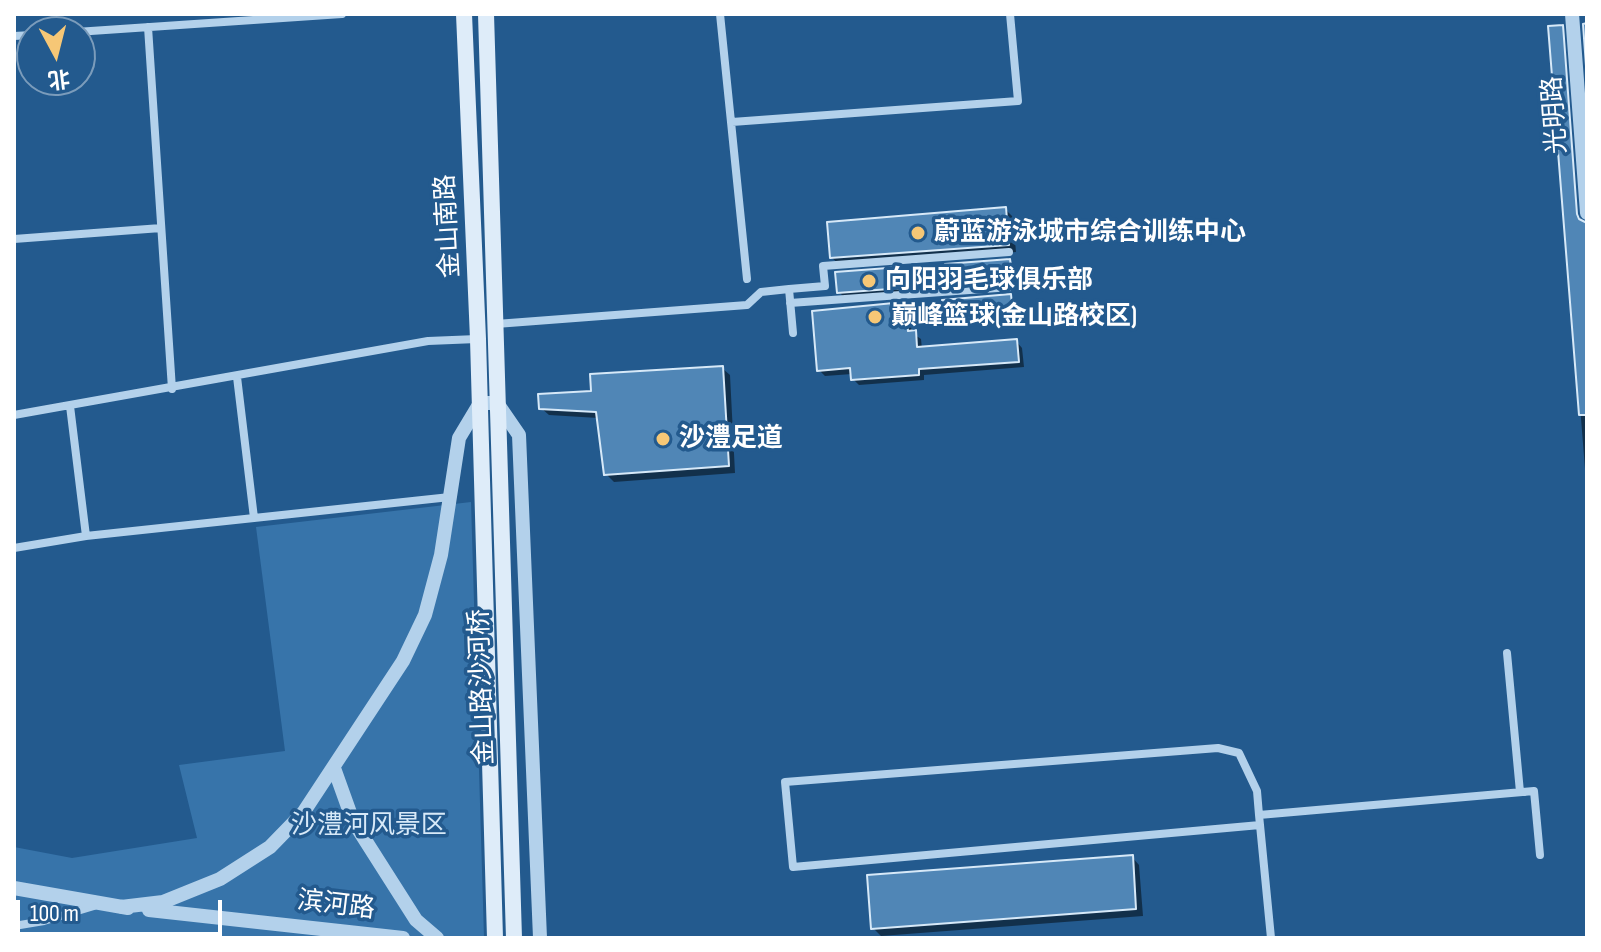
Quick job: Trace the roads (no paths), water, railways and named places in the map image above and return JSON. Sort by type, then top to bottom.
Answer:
[{"type":"main road","name":"金山南路","points":[[464,14],[478,339],[489,403],[499,435]]},
{"type":"main road","name":"金山南路","points":[[480,437],[489,403],[495,324],[486,14]]},
{"type":"main road","name":"金山路沙河桥","points":[[499,435],[514,938]]},
{"type":"main road","name":"金山路沙河桥","points":[[480,437],[495,938]]},
{"type":"street","points":[[96,31],[342,14]]},
{"type":"street","points":[[720,14],[747,279]]},
{"type":"street","points":[[732,122],[1018,101],[1010,14]]},
{"type":"street","name":"光明路","points":[[1572,14],[1587,213]]},
{"type":"street","points":[[148,27],[172,389]]},
{"type":"street","points":[[14,239],[161,228]]},
{"type":"street","points":[[495,324],[747,305],[761,292],[825,286],[823,266],[1009,252]]},
{"type":"street","points":[[790,303],[1011,287]]},
{"type":"street","points":[[789,289],[793,333]]},
{"type":"street","points":[[14,415],[428,341],[478,339]]},
{"type":"street","points":[[237,377],[254,518]]},
{"type":"street","points":[[14,888],[121,907],[163,902],[220,879],[270,847],[303,813],[403,661],[425,615],[441,555],[459,438],[489,403],[519,435],[540,938]]},
{"type":"street","points":[[70,406],[86,536]]},
{"type":"street","points":[[14,548],[86,536],[450,497]]},
{"type":"street","points":[[1507,653],[1520,792]]},
{"type":"street","points":[[1260,825],[793,867],[785,782],[1218,748],[1239,753],[1257,791],[1271,938]]},
{"type":"street","points":[[334,768],[353,821],[416,920],[437,938]]},
{"type":"street","points":[[1259,815],[1534,791],[1540,855]]},
{"type":"street","points":[[14,926],[44,921],[99,904]]},
{"type":"street","name":"滨河路","points":[[121,907],[403,938]]},
{"type":"place","name":"蔚蓝游泳城市综合训练中心","points":[[918,233]]},
{"type":"place","name":"向阳羽毛球俱乐部","points":[[869,281]]},
{"type":"place","name":"巅峰篮球(金山路校区)","points":[[875,317]]},
{"type":"place","name":"沙澧足道","points":[[663,439]]},
{"type":"park label","name":"沙澧河风景区","points":[[369,826]]}]
